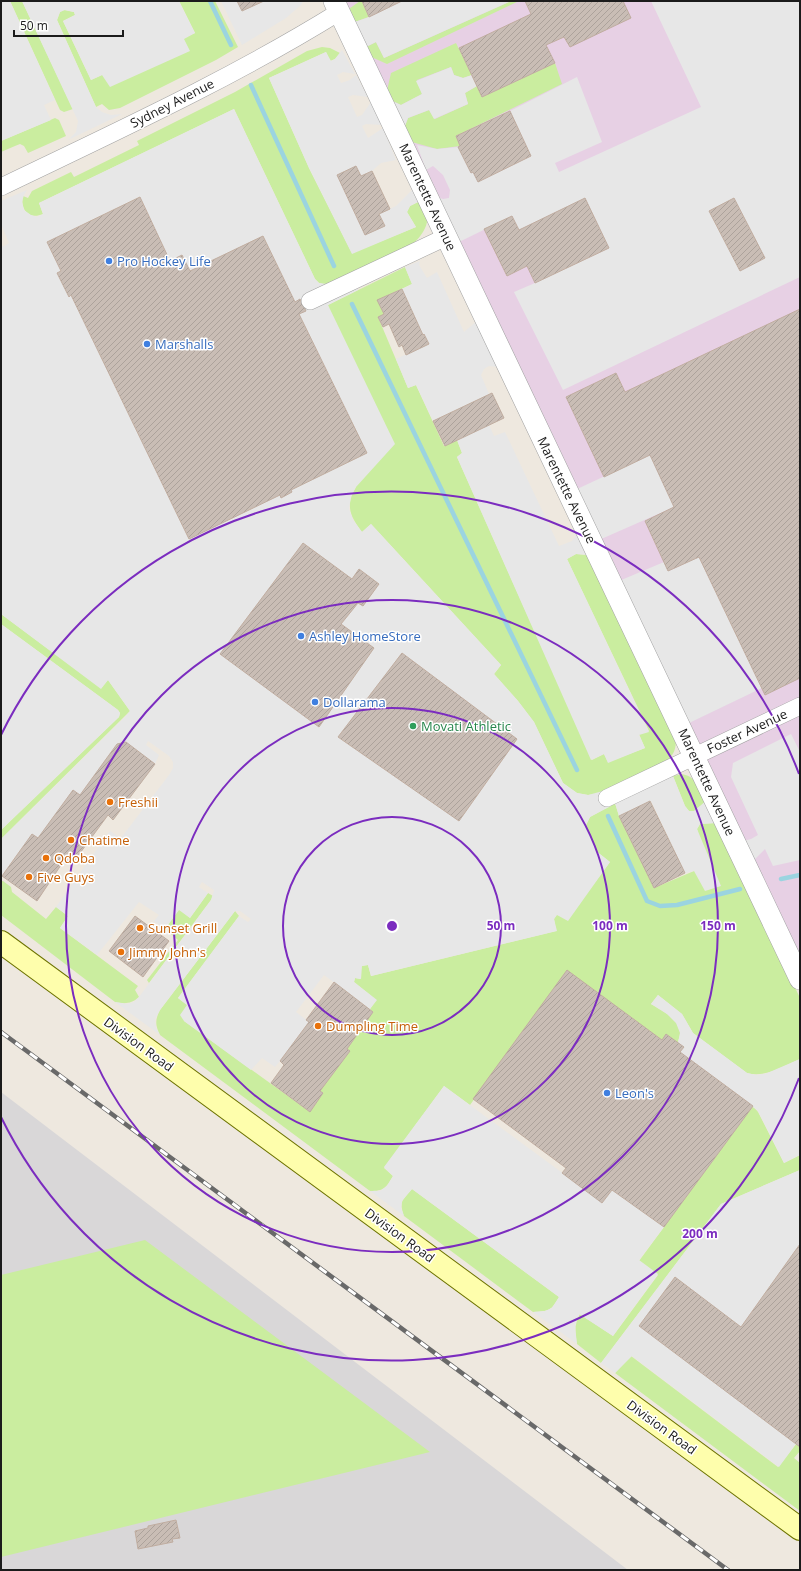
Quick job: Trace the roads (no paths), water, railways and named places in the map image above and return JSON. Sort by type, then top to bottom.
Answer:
[{"type":"main road","name":"Division Road","points":[[1,942],[800,1529]]},
{"type":"street","name":"Sydney Avenue","points":[[1,187],[192,94],[308,31],[337,6]]},
{"type":"street","name":"Marentette Avenue","points":[[337,6],[800,979]]},
{"type":"street","points":[[310,301],[446,237]]},
{"type":"street","name":"Foster Avenue","points":[[607,798],[800,706]]},
{"type":"waterway","points":[[210,1],[231,45]]},
{"type":"waterway","points":[[251,85],[334,266]]},
{"type":"waterway","points":[[352,304],[577,770]]},
{"type":"waterway","points":[[608,816],[647,901],[660,906],[677,905],[740,889]]},
{"type":"waterway","points":[[781,879],[800,875]]},
{"type":"railway","points":[[1,1032],[728,1570]]},
{"type":"place","name":"Pro Hockey Life","points":[[109,261]]},
{"type":"place","name":"Marshalls","points":[[147,344]]},
{"type":"place","name":"Ashley HomeStore","points":[[301,636]]},
{"type":"place","name":"Dollarama","points":[[315,702]]},
{"type":"place","name":"Movati Athletic","points":[[413,726]]},
{"type":"place","name":"Freshii","points":[[110,802]]},
{"type":"place","name":"Chatime","points":[[71,840]]},
{"type":"place","name":"Qdoba","points":[[46,858]]},
{"type":"place","name":"Five Guys","points":[[29,877]]},
{"type":"place","name":"Sunset Grill","points":[[140,928]]},
{"type":"place","name":"Jimmy John's","points":[[121,952]]},
{"type":"place","name":"Dumpling Time","points":[[318,1026]]},
{"type":"place","name":"Leon's","points":[[607,1093]]}]
